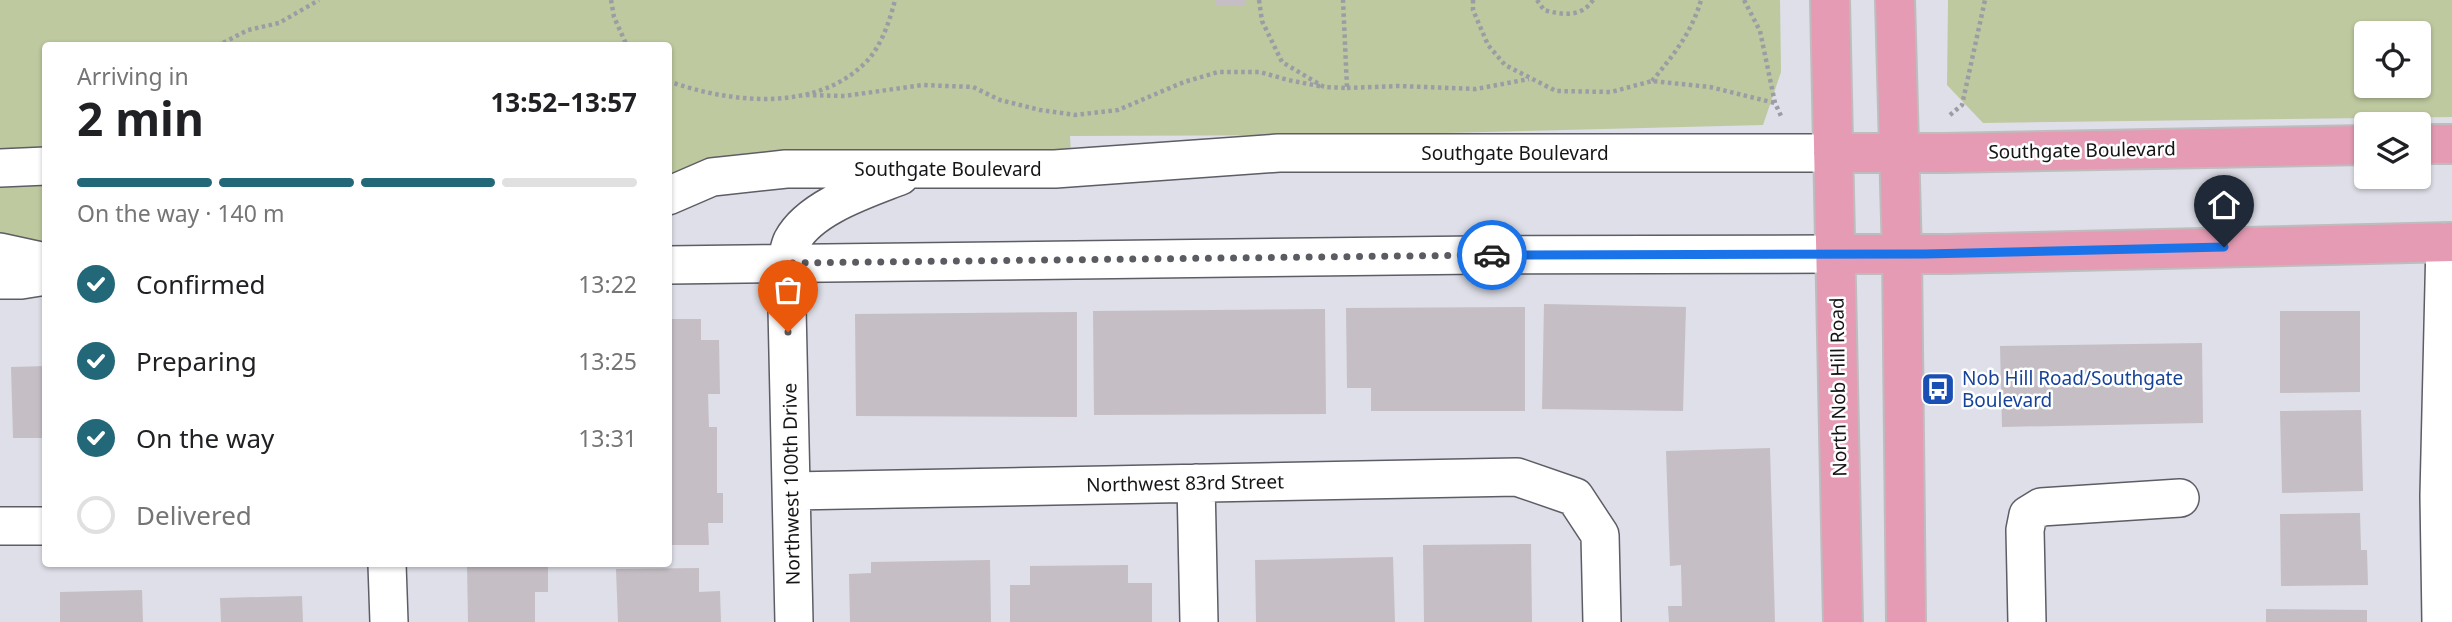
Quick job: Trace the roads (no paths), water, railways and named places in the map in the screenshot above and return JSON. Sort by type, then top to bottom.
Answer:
[{"type":"main road","name":"North Nob Hill Road","points":[[1830,0],[1843,622]]},
{"type":"main road","points":[[1895,0],[1902,255],[1906,622]]},
{"type":"main road","points":[[2431,144],[2452,144]]},
{"type":"main road","name":"Southgate Boulevard","points":[[1833,153],[2354,145]]},
{"type":"main road","points":[[1835,254],[1902,255],[2448,242]]},
{"type":"street","name":"Southgate Boulevard","points":[[672,194],[712,177],[786,169],[1055,169],[1279,153],[1833,153]]},
{"type":"street","points":[[0,168],[42,166]]},
{"type":"street","name":"Northwest 100th Drive","points":[[794,622],[786,263],[793,241],[810,221],[848,196],[917,169]]},
{"type":"street","points":[[2441,622],[2448,242]]},
{"type":"street","points":[[0,252],[42,261]]},
{"type":"street","points":[[672,265],[1478,255],[1835,254]]},
{"type":"street","points":[[0,280],[42,277]]},
{"type":"street","name":"Northwest 83rd Street","points":[[792,491],[1517,477],[1575,497],[1600,535],[1602,622]]},
{"type":"street","points":[[1196,483],[1199,622]]},
{"type":"street","points":[[2027,622],[2025,530],[2028,515],[2041,507],[2180,498]]},
{"type":"street","points":[[0,526],[42,526]]},
{"type":"street","points":[[387,567],[388,622]]},
{"type":"place","name":"Nob Hill Road/Southgate Boulevard","points":[[1938,389]]}]
